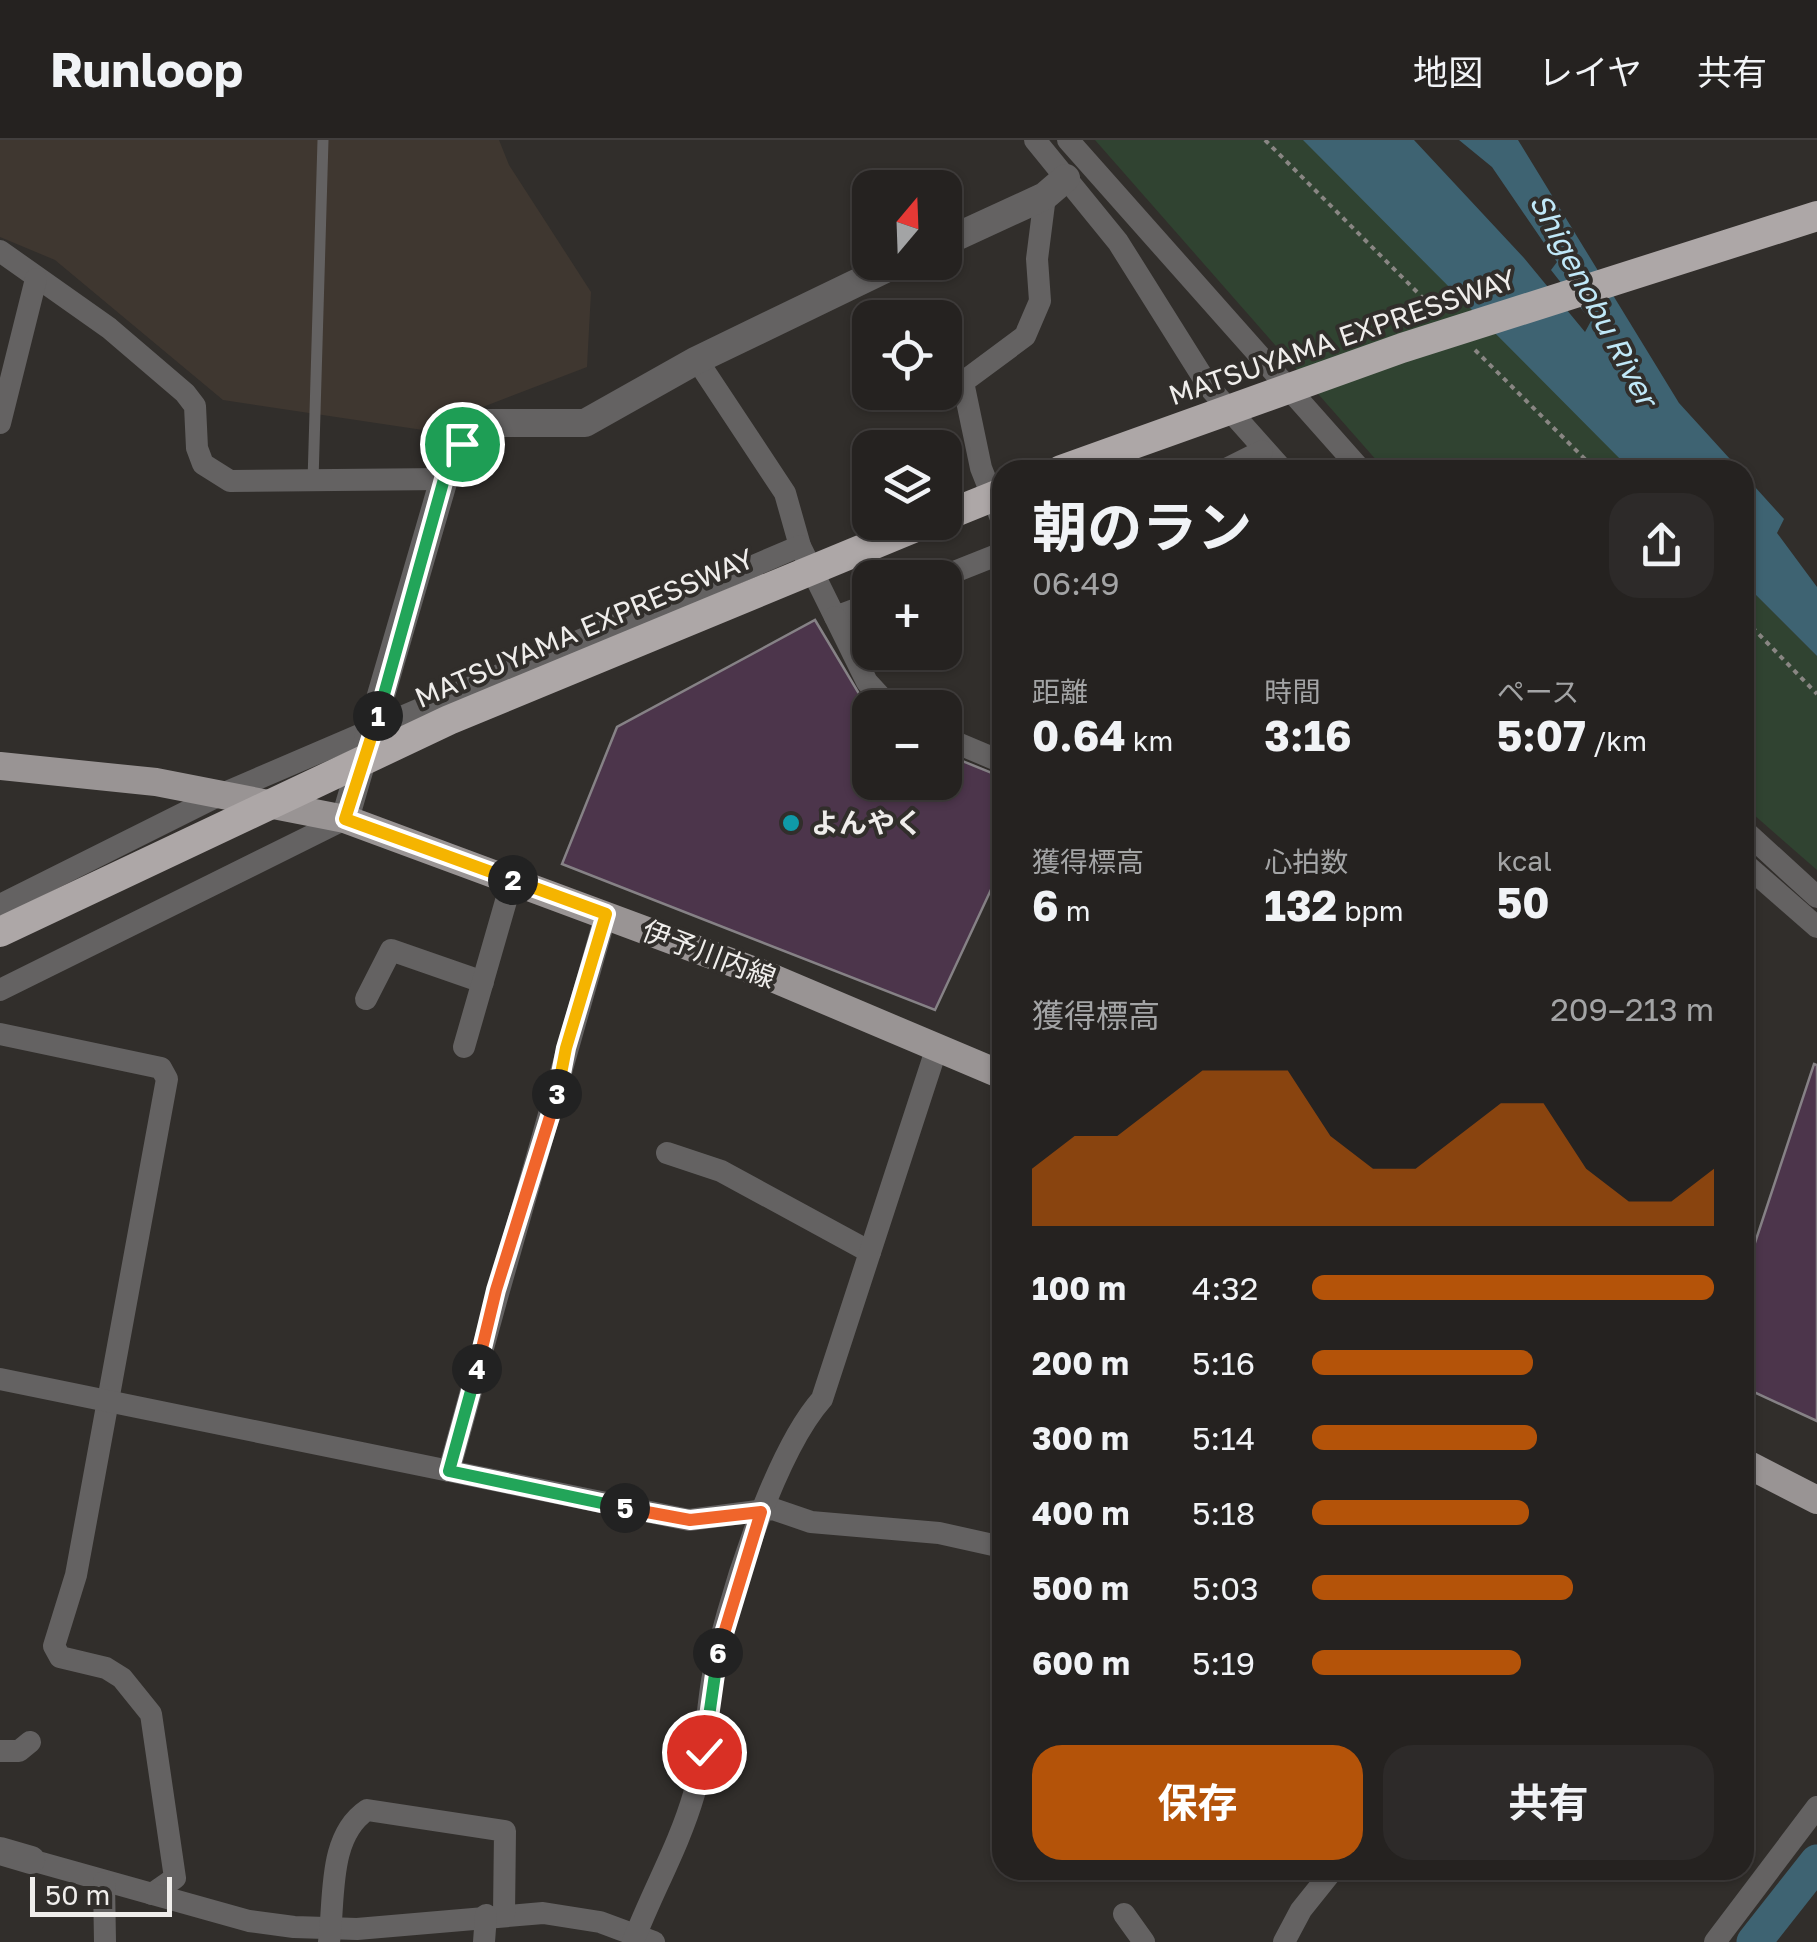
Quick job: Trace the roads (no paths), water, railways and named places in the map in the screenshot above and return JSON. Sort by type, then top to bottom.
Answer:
[{"type":"highway","name":"MATSUYAMA EXPRESSWAY","points":[[1089,460],[1402,348],[1817,216]]},
{"type":"highway","points":[[962,509],[992,497]]},
{"type":"highway","name":"MATSUYAMA EXPRESSWAY","points":[[0,932],[449,720],[884,540]]},
{"type":"main road","name":"伊予川内線","points":[[0,766],[156,782],[345,819],[606,914],[992,1071]]},
{"type":"main road","points":[[1754,1468],[1817,1500]]},
{"type":"street","points":[[1035,140],[1056,187],[1118,242],[1209,388],[1272,460]]},
{"type":"street","points":[[1068,140],[1352,460]]},
{"type":"street","points":[[962,234],[1056,187]]},
{"type":"street","points":[[992,496],[981,468],[963,382],[1025,336],[1040,301],[1038,259],[1056,187]]},
{"type":"street","points":[[0,251],[109,328],[185,393],[196,406],[197,448],[203,464],[214,473],[230,481],[444,479]]},
{"type":"street","points":[[0,423],[36,279]]},
{"type":"street","points":[[0,990],[345,819],[375,728],[444,479],[474,428],[486,423],[585,424],[697,360],[863,280]]},
{"type":"street","points":[[697,360],[785,493],[800,546],[874,690]]},
{"type":"street","points":[[1244,460],[1262,451]]},
{"type":"street","points":[[0,905],[222,794],[800,546]]},
{"type":"street","points":[[962,569],[992,557]]},
{"type":"street","points":[[835,617],[852,611]]},
{"type":"street","points":[[962,745],[992,758]]},
{"type":"street","points":[[1754,839],[1817,897]]},
{"type":"street","points":[[1754,872],[1817,928]]},
{"type":"street","points":[[464,1047],[512,880]]},
{"type":"street","points":[[449,1471],[496,1290],[560,1085],[566,1048],[606,914]]},
{"type":"street","points":[[366,999],[391,950],[483,982]]},
{"type":"street","points":[[0,1034],[160,1068],[167,1079],[76,1575],[54,1646],[60,1657],[106,1668],[122,1678],[151,1714],[176,1878],[152,1894]]},
{"type":"street","points":[[0,1851],[249,1921],[330,1935],[495,1915],[573,1915],[641,1939],[694,1795],[717,1659],[761,1512],[810,1413],[822,1399],[937,1047]]},
{"type":"street","points":[[667,1153],[720,1171],[870,1252]]},
{"type":"street","points":[[0,1378],[690,1520],[773,1510],[811,1522],[938,1533],[992,1545]]},
{"type":"street","points":[[0,1752],[19,1751],[30,1742]]},
{"type":"street","points":[[1714,1942],[1817,1807]]},
{"type":"street","points":[[330,1935],[339,1853],[354,1818],[366,1810],[505,1831],[495,1915],[484,1942]]},
{"type":"street","points":[[1284,1942],[1301,1910],[1325,1880]]},
{"type":"street","points":[[104,1882],[105,1942]]},
{"type":"street","points":[[1124,1914],[1144,1942]]},
{"type":"lane","points":[[314,481],[323,140]]},
{"type":"water","name":"Shigenobu River","points":[[1303,140],[1414,140],[1524,258],[1585,332],[1591,321],[1551,270],[1557,262],[1492,167],[1459,140],[1518,140],[1679,403],[1731,460],[1621,460]]},
{"type":"water","points":[[1754,486],[1784,519],[1777,533],[1817,587],[1817,656],[1754,593]]},
{"type":"waterway","points":[[1754,1942],[1817,1862]]},
{"type":"place","name":"よんやく","points":[[791,823]]}]
